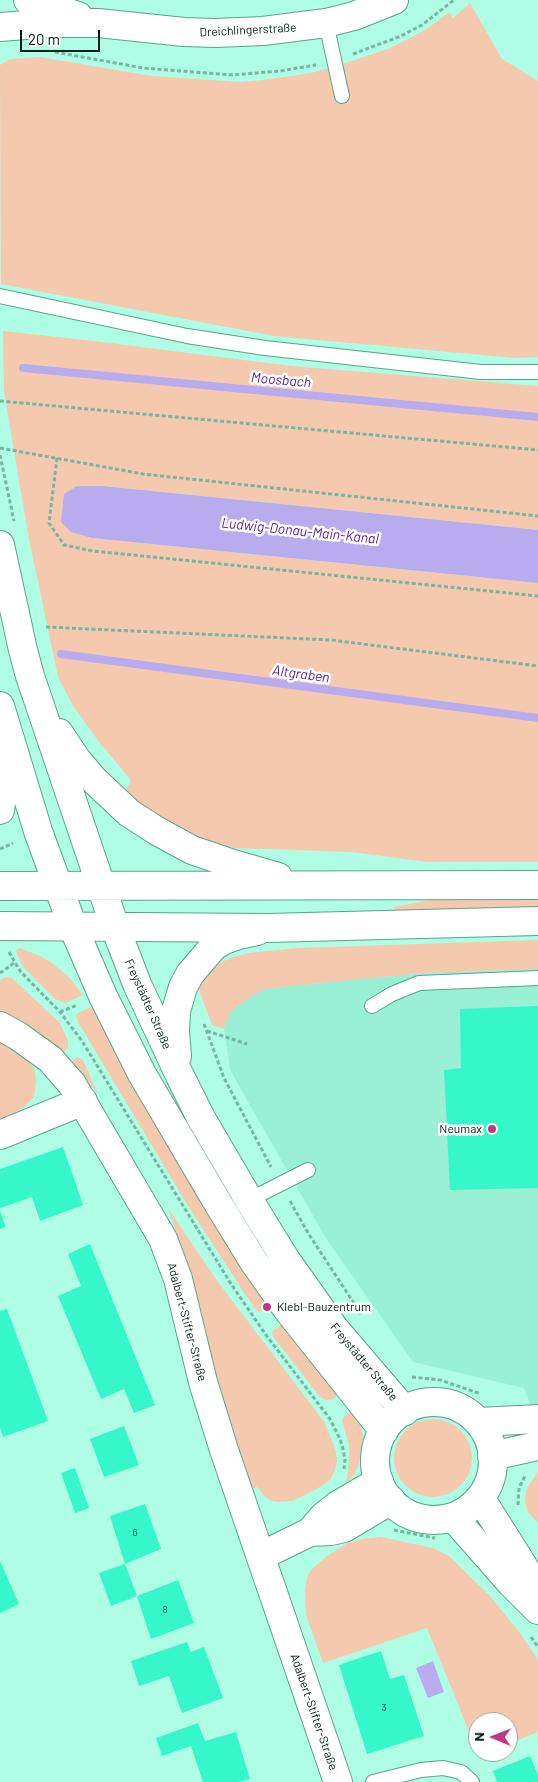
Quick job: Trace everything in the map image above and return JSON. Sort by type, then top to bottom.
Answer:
[{"type":"street","name":"Dreichlingerstraße","points":[[28,0],[98,23]]},
{"type":"street","name":"Dreichlingerstraße","points":[[3,28],[98,23],[184,32],[216,33],[288,29],[354,16],[394,0]]},
{"type":"street","name":"Freystädter Straße","points":[[0,545],[30,676],[115,928],[137,984],[201,1118],[286,1260],[334,1328],[404,1411]]},
{"type":"street","points":[[30,676],[52,721],[77,760],[110,796],[129,813],[176,842],[212,857],[271,876],[323,887]]},
{"type":"street","points":[[0,706],[38,831],[73,927],[103,996],[142,1074],[254,1262],[287,1309],[384,1431]]},
{"type":"street","points":[[0,731],[4,784],[0,810]]},
{"type":"street","points":[[0,886],[323,887],[538,885]]},
{"type":"street","points":[[1,926],[268,928],[538,921]]},
{"type":"street","points":[[180,1076],[175,1019],[183,987],[190,974],[213,947],[224,940],[268,928]]},
{"type":"street","name":"Adalbert-Stifter-Straße","points":[[0,1026],[18,1036],[50,1059],[72,1084],[153,1219],[172,1261],[203,1382],[242,1504],[262,1556],[338,1782]]},
{"type":"street","points":[[0,1135],[83,1101]]},
{"type":"street","points":[[447,1528],[481,1499],[490,1480],[492,1456],[487,1437],[479,1422],[466,1411],[446,1404],[426,1403],[404,1411],[384,1431],[378,1447],[377,1471],[385,1490],[410,1515],[421,1519],[433,1520],[447,1528],[511,1583],[538,1610]]},
{"type":"street","points":[[479,1422],[538,1419]]},
{"type":"street","points":[[492,1456],[534,1457]]},
{"type":"street","points":[[262,1556],[310,1532],[344,1528],[385,1490]]},
{"type":"street","points":[[481,1499],[538,1592]]},
{"type":"lane","points":[[326,23],[342,96]]},
{"type":"lane","points":[[0,296],[187,336],[265,348],[481,372],[538,372]]},
{"type":"lane","points":[[372,1006],[408,986],[419,983],[538,978]]},
{"type":"lane","points":[[249,1200],[308,1170]]},
{"type":"lane","points":[[373,1782],[421,1770],[443,1768],[461,1772],[472,1782]]},
{"type":"path","points":[[0,401],[538,450]]},
{"type":"path","points":[[0,448],[143,474],[538,516]]},
{"type":"path","points":[[57,458],[49,523],[64,545],[93,551],[538,596]]},
{"type":"path","points":[[18,627],[331,640],[538,666]]},
{"type":"path","points":[[1,926],[14,963],[60,1012],[82,1041]]},
{"type":"path","points":[[0,973],[14,963]]},
{"type":"path","points":[[183,987],[195,1000],[224,1078],[280,1184],[308,1233],[363,1317]]},
{"type":"path","points":[[207,1031],[247,1044]]},
{"type":"path","points":[[406,1376],[440,1380],[486,1396]]},
{"type":"path","points":[[330,1419],[343,1449],[345,1460],[342,1477]]},
{"type":"path","points":[[518,1506],[519,1488],[534,1457]]},
{"type":"path","points":[[389,1529],[447,1528]]},
{"type":"shaded area","points":[[470,3],[502,59],[538,81],[538,357],[515,358],[274,336],[1,284],[0,65],[10,59],[40,57],[152,76],[241,82],[263,80],[311,73],[390,48],[427,29],[449,12],[453,18]]},
{"type":"shaded area","points":[[3,331],[291,366],[538,386],[538,530],[103,486],[77,486],[64,494],[71,532],[92,538],[538,583],[538,862],[427,862],[352,852],[233,848],[200,840],[166,823],[124,794],[131,780],[99,742],[73,706],[58,677],[28,534],[4,391]]},
{"type":"shaded area","points":[[538,893],[538,910],[394,916],[394,907],[450,896]]},
{"type":"shaded area","points":[[538,940],[538,969],[425,973],[270,988],[257,993],[237,1006],[230,1013],[224,1029],[212,1025],[199,990],[199,985],[214,966],[230,958],[248,953],[298,948]]},
{"type":"shaded area","points":[[20,948],[40,956],[53,964],[69,977],[83,995],[65,1003],[55,999],[23,967],[16,950]]},
{"type":"shaded area","points":[[538,969],[538,1425],[524,1388],[413,1362],[327,1240],[239,1086],[230,1069],[224,1029],[230,1013],[237,1006],[257,993],[270,988],[425,973]]},
{"type":"shaded area","points":[[6,977],[12,978],[60,1023],[68,1041],[68,1047],[64,1052],[62,1053],[0,1014],[0,980]]},
{"type":"shaded area","points":[[91,1007],[96,1010],[269,1307],[263,1311],[259,1312],[255,1309],[185,1201],[78,1022],[76,1016],[78,1013]]},
{"type":"shaded area","points":[[0,1037],[28,1060],[35,1071],[36,1082],[34,1097],[22,1109],[0,1121]]},
{"type":"shaded area","points":[[77,1057],[83,1060],[98,1094],[76,1068],[73,1061]]},
{"type":"shaded area","points":[[168,1208],[218,1282],[325,1423],[336,1451],[337,1461],[335,1470],[330,1480],[303,1496],[291,1501],[278,1502],[271,1501],[265,1497],[257,1487],[252,1489],[233,1446],[185,1260]]},
{"type":"shaded area","points":[[284,1324],[339,1394],[333,1399],[326,1400],[320,1397],[274,1338],[273,1330]]},
{"type":"shaded area","points":[[352,1410],[359,1417],[363,1435],[359,1464],[354,1475],[346,1483],[349,1445],[342,1421]]},
{"type":"shaded area","points":[[433,1419],[448,1422],[465,1436],[469,1443],[472,1458],[469,1473],[455,1490],[448,1494],[433,1497],[418,1494],[401,1480],[397,1473],[394,1458],[397,1443],[411,1426],[418,1422]]},
{"type":"shaded area","points":[[538,1472],[538,1523],[527,1511],[525,1499],[527,1488]]},
{"type":"shaded area","points":[[381,1537],[433,1548],[449,1556],[490,1596],[520,1633],[538,1660],[538,1732],[518,1740],[518,1712],[468,1712],[468,1729],[427,1628],[323,1663],[306,1615],[305,1590],[307,1577],[312,1569],[327,1556],[346,1544],[362,1539]]},
{"type":"water","name":"Ludwig-Donau-Main-Kanal","points":[[77,486],[103,486],[538,530],[538,583],[92,538],[71,532],[61,522],[64,494]]},
{"type":"water","points":[[433,1661],[444,1692],[428,1698],[416,1668]]},
{"type":"building","name":"Neumax","points":[[538,1006],[538,1188],[450,1190],[444,1070],[461,1068],[460,1009]]},
{"type":"building","points":[[63,1147],[83,1205],[40,1221],[32,1197],[0,1208],[0,1169]]},
{"type":"building","points":[[0,1211],[6,1227],[0,1229]]},
{"type":"building","points":[[90,1244],[155,1405],[134,1413],[124,1389],[101,1399],[58,1296],[81,1286],[68,1254]]},
{"type":"building","points":[[7,1309],[48,1421],[3,1437],[0,1428],[0,1311]]},
{"type":"building","points":[[124,1426],[139,1465],[104,1477],[90,1439]]},
{"type":"building","points":[[75,1468],[89,1508],[75,1513],[61,1473]]},
{"type":"building","points":[[145,1504],[161,1549],[125,1564],[110,1516]]},
{"type":"building","points":[[0,1561],[19,1604],[0,1613]]},
{"type":"building","points":[[125,1564],[137,1596],[111,1606],[99,1573]]},
{"type":"building","points":[[178,1580],[194,1623],[151,1639],[137,1596]]},
{"type":"building","points":[[187,1642],[191,1652],[204,1647],[223,1698],[182,1713],[169,1676],[139,1686],[131,1661]]},
{"type":"building","points":[[381,1651],[390,1679],[404,1675],[424,1736],[367,1754],[339,1665]]},
{"type":"building","points":[[198,1723],[205,1741],[236,1732],[250,1779],[239,1782],[203,1782],[191,1746],[162,1756],[156,1738]]},
{"type":"building","points":[[530,1756],[538,1775],[538,1782],[497,1782],[493,1771]]},
{"type":"waterway","name":"Moosbach","points":[[23,368],[538,417]]},
{"type":"waterway","name":"Altgraben","points":[[61,654],[538,718]]},
{"type":"place","name":"Neumax","points":[[492,1129]]},
{"type":"place","name":"Klebl-Bauzentrum","points":[[267,1307]]}]
